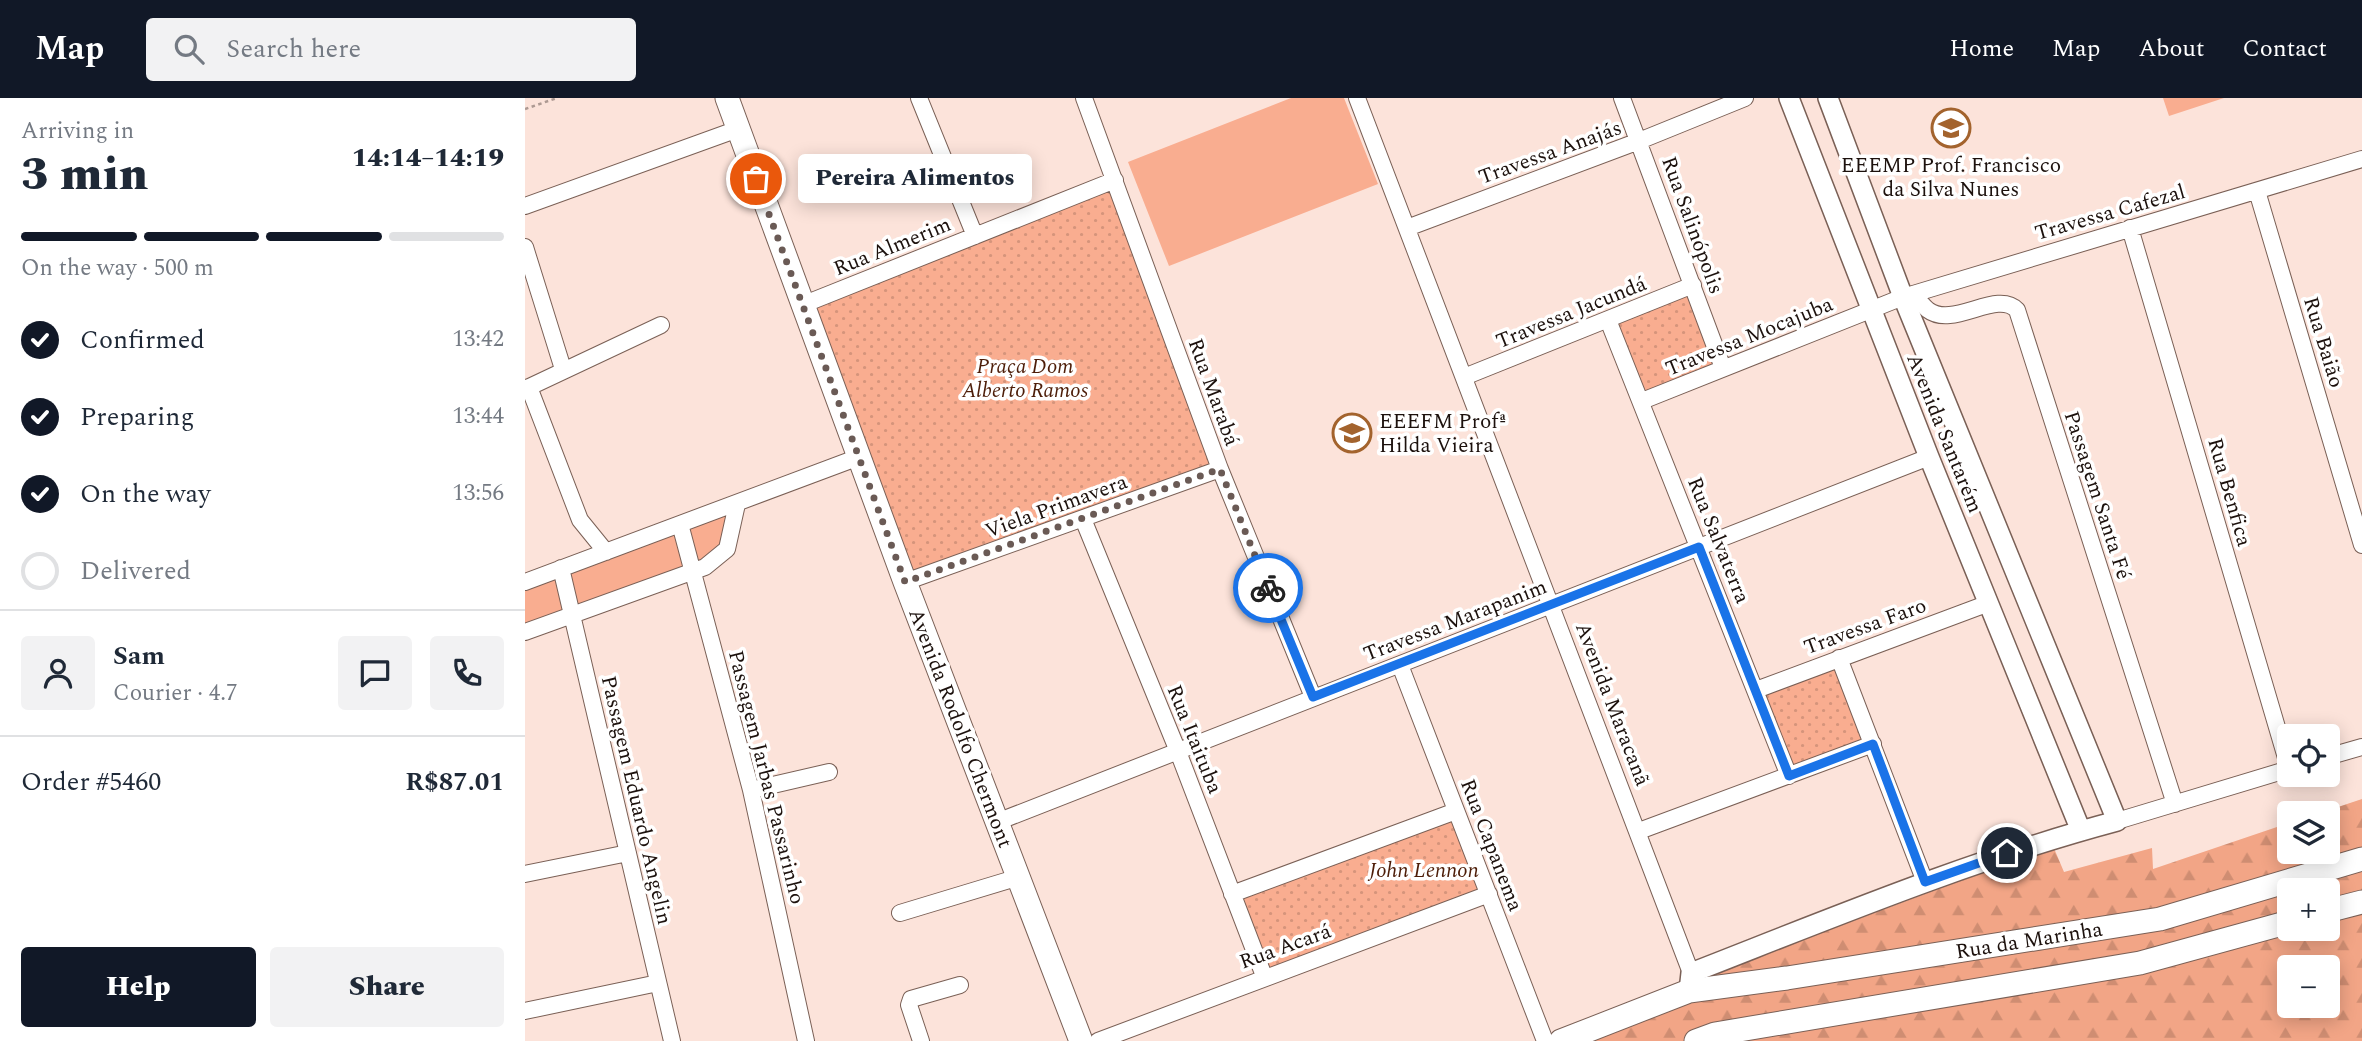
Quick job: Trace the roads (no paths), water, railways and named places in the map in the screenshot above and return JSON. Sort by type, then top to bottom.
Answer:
[{"type":"main road","name":"Avenida Rodolfo Chermont","points":[[727,98],[905,582],[1081,1041]]},
{"type":"main road","name":"Rua da Marinha","points":[[1561,1041],[1690,982],[2159,919],[2362,859]]},
{"type":"main road","points":[[2340,908],[2362,902]]},
{"type":"main road","name":"Rua da Marinha","points":[[1696,1041],[1716,1034],[2140,963],[2277,925]]},
{"type":"street","points":[[919,98],[975,236]]},
{"type":"street","name":"Rua Marabá","points":[[1084,98],[1220,469],[1313,697]]},
{"type":"street","name":"Avenida Maracanã","points":[[1357,98],[1639,831],[1690,982]]},
{"type":"street","name":"Rua Salinópolis","points":[[1622,98],[1723,368]]},
{"type":"street","name":"Travessa Anajás","points":[[1407,228],[1745,98]]},
{"type":"street","name":"Avenida Santarém","points":[[1789,98],[1929,457],[2081,831]]},
{"type":"street","name":"Avenida Santarém","points":[[1828,98],[2117,821]]},
{"type":"street","points":[[525,206],[738,129]]},
{"type":"street","name":"Travessa Cafezal","points":[[1871,310],[1908,295],[2362,159]]},
{"type":"street","name":"Rua Almerim","points":[[802,305],[1115,180]]},
{"type":"street","name":"Rua Baião","points":[[2257,191],[2362,545]]},
{"type":"street","name":"Rua Benfica","points":[[2130,228],[2277,727]]},
{"type":"street","points":[[525,247],[563,369]]},
{"type":"street","name":"Travessa Jacundá","points":[[1464,377],[1693,285]]},
{"type":"street","name":"Passagem Santa Fé","points":[[1908,295],[1938,315],[2004,303],[2017,310],[2175,804]]},
{"type":"street","name":"Travessa Mocajuba","points":[[1642,401],[1871,310]]},
{"type":"street","name":"Rua Salvaterra","points":[[1608,320],[1789,776]]},
{"type":"street","points":[[606,552],[580,520],[527,388],[661,325]]},
{"type":"street","points":[[525,582],[859,457]]},
{"type":"street","name":"Travessa Marapanim","points":[[997,822],[1177,749],[1929,457]]},
{"type":"street","name":"Viela Primavera","points":[[905,582],[1220,469]]},
{"type":"street","points":[[525,632],[705,567],[727,549],[737,504]]},
{"type":"street","name":"Rua Itaituba","points":[[1083,519],[1177,749],[1264,976]]},
{"type":"street","name":"Passagem Jarbas Passarinho","points":[[680,524],[751,790],[806,1041]]},
{"type":"street","name":"Passagem Eduardo Angelin","points":[[561,568],[671,1041]]},
{"type":"street","name":"Travessa Faro","points":[[1756,690],[1989,603]]},
{"type":"street","points":[[1839,658],[1925,882]]},
{"type":"street","name":"Rua Capanema","points":[[1399,665],[1545,1041]]},
{"type":"street","points":[[1639,831],[1873,744]]},
{"type":"street","points":[[2340,753],[2362,747]]},
{"type":"street","points":[[751,790],[829,772]]},
{"type":"street","points":[[2062,783],[2086,781],[2097,772]]},
{"type":"street","name":"Rua da Marinha","points":[[1690,982],[1925,882],[2277,772]]},
{"type":"street","points":[[1233,894],[1457,811]]},
{"type":"street","points":[[525,874],[628,853]]},
{"type":"street","points":[[900,913],[1019,877]]},
{"type":"street","name":"Rua Acará","points":[[1098,1041],[1264,976],[1489,894]]},
{"type":"street","points":[[525,1011],[658,983]]},
{"type":"street","points":[[921,1041],[909,1005],[911,999],[960,985]]},
{"type":"place","name":"EEEMP Prof. Francisco da Silva Nunes","points":[[1951,128]]},
{"type":"place","name":"Pereira Alimentos","points":[[756,179]]},
{"type":"place","name":"EEEFM Profª Hilda Vieira","points":[[1352,433]]},
{"type":"park label","name":"Praça Dom Alberto Ramos","points":[[1025,378]]},
{"type":"park label","name":"John Lennon","points":[[1424,870]]}]
